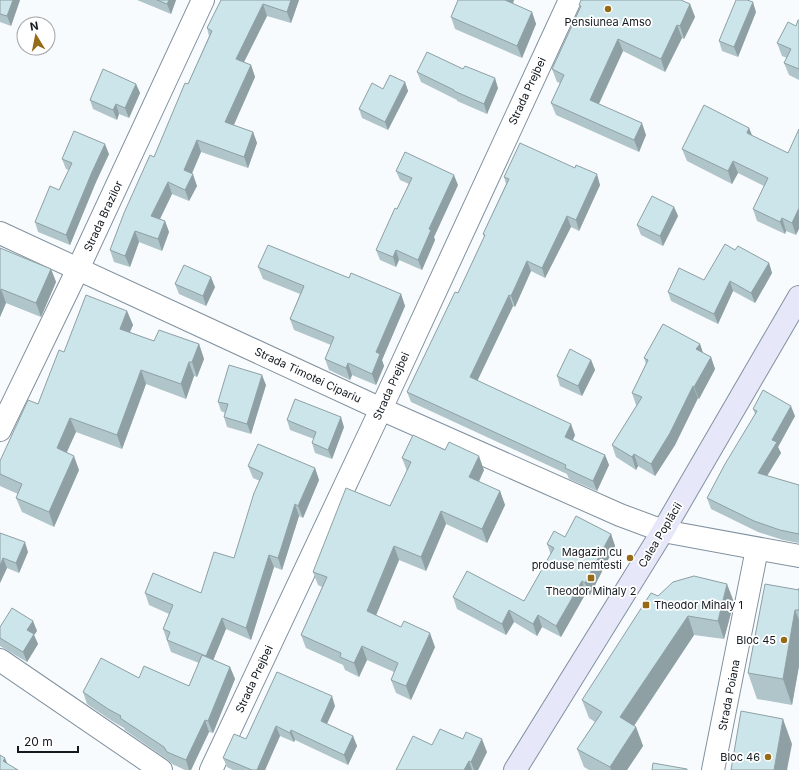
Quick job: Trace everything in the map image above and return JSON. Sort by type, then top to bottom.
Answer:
[{"type":"main road","name":"Calea Poplăcii","points":[[515,770],[663,531],[799,297]]},
{"type":"street","name":"Strada Brazilor","points":[[0,430],[78,269],[203,0]]},
{"type":"street","name":"Strada Prejbei","points":[[211,770],[381,409],[570,0]]},
{"type":"street","name":"Strada Timotei Cipariu","points":[[0,233],[381,409],[620,515],[663,531],[799,556]]},
{"type":"street","name":"Strada Poiana","points":[[713,770],[757,549]]},
{"type":"street","points":[[0,660],[161,770]]},
{"type":"building","points":[[0,0],[13,0],[7,16],[0,14]]},
{"type":"building","points":[[157,0],[169,0],[167,4]]},
{"type":"building","points":[[221,0],[291,0],[287,12],[263,4],[236,59],[251,65],[225,122],[253,132],[244,157],[197,140],[184,170],[193,174],[185,190],[168,182],[151,216],[165,221],[158,239],[135,231],[125,256],[110,250],[124,213],[150,155],[154,157],[185,83],[188,84],[212,31],[207,28]]},
{"type":"building","points":[[458,0],[505,0],[532,12],[517,46],[451,17]]},
{"type":"building","points":[[581,0],[681,0],[690,4],[680,26],[677,25],[661,59],[618,39],[590,100],[642,123],[634,140],[551,103],[564,75],[552,69],[581,6],[579,5]]},
{"type":"building","points":[[736,0],[747,0],[753,2],[734,47],[719,41]]},
{"type":"building","points":[[798,20],[799,69],[784,63],[791,49],[777,43],[788,22],[796,26]]},
{"type":"building","points":[[427,52],[463,69],[465,66],[495,78],[484,104],[417,72]]},
{"type":"building","points":[[103,69],[136,84],[125,108],[116,104],[113,110],[90,100]]},
{"type":"building","points":[[390,75],[405,82],[385,122],[359,109],[372,83],[383,89]]},
{"type":"building","points":[[704,105],[749,128],[747,133],[788,153],[799,129],[799,208],[792,223],[782,218],[780,222],[753,209],[768,178],[733,161],[728,171],[682,149]]},
{"type":"building","points":[[74,131],[105,144],[66,235],[35,222],[50,186],[59,190],[72,163],[62,159]]},
{"type":"building","points":[[520,143],[575,168],[576,165],[597,174],[576,220],[567,216],[542,268],[527,261],[470,377],[571,424],[565,437],[605,455],[593,481],[565,468],[566,465],[407,392],[455,292],[458,293],[485,235],[483,234],[509,179],[504,177]]},
{"type":"building","points":[[405,152],[454,175],[429,229],[431,230],[418,260],[396,250],[393,257],[376,250],[395,208],[397,209],[412,178],[396,171]]},
{"type":"building","points":[[652,196],[674,207],[660,236],[637,225]]},
{"type":"building","points":[[725,244],[735,250],[738,246],[769,263],[751,293],[730,281],[714,314],[668,292],[679,268],[704,280]]},
{"type":"building","points":[[268,245],[349,278],[351,273],[401,294],[376,352],[380,354],[372,374],[348,363],[346,368],[325,359],[334,337],[290,319],[304,286],[258,267]]},
{"type":"building","points":[[0,248],[51,269],[36,303],[1,289],[0,292]]},
{"type":"building","points":[[184,265],[211,277],[203,296],[175,284]]},
{"type":"building","points":[[86,295],[127,311],[120,329],[154,341],[159,330],[199,344],[192,362],[189,362],[181,384],[141,370],[117,435],[70,418],[57,448],[74,456],[49,512],[16,498],[22,484],[0,474],[0,461],[28,400],[38,404],[59,350],[64,352]]},
{"type":"building","points":[[663,324],[700,344],[696,349],[711,357],[694,387],[693,386],[670,433],[651,464],[634,454],[632,457],[612,445],[642,397],[632,393],[648,360],[644,358]]},
{"type":"building","points":[[570,349],[591,360],[578,386],[557,376]]},
{"type":"building","points":[[229,365],[262,375],[247,424],[224,417],[228,404],[218,402]]},
{"type":"building","points":[[763,390],[791,406],[772,440],[777,442],[758,473],[799,485],[799,534],[780,530],[754,521],[707,498],[725,464],[757,411],[753,409]]},
{"type":"building","points":[[295,399],[341,417],[328,450],[312,443],[316,432],[287,420]]},
{"type":"building","points":[[413,435],[445,450],[449,442],[479,456],[469,477],[500,491],[482,529],[441,511],[421,557],[394,546],[367,611],[401,627],[404,621],[430,633],[406,686],[391,680],[398,663],[362,646],[354,663],[340,657],[341,653],[301,635],[327,577],[313,572],[346,488],[390,506],[411,462],[402,458]]},
{"type":"building","points":[[258,444],[315,468],[298,506],[295,504],[278,558],[269,555],[246,628],[222,618],[206,656],[167,640],[170,632],[163,629],[173,605],[145,593],[153,573],[201,593],[214,552],[234,558],[254,493],[263,473],[248,466]]},
{"type":"building","points":[[576,516],[611,534],[585,583],[582,581],[556,626],[538,615],[533,624],[509,610],[502,624],[453,597],[467,571],[524,601],[554,548],[547,544],[554,531],[565,537]]},
{"type":"building","points":[[0,533],[25,542],[16,563],[3,558],[0,566]]},
{"type":"building","points":[[694,576],[727,584],[718,621],[688,616],[620,717],[636,727],[610,767],[577,749],[602,712],[582,700],[651,593],[658,596],[673,582]]},
{"type":"building","points":[[765,584],[799,590],[799,610],[795,610],[783,679],[748,673]]},
{"type":"building","points":[[12,608],[33,621],[27,630],[34,634],[23,652],[0,638],[0,627]]},
{"type":"building","points":[[202,655],[230,667],[208,721],[205,720],[186,760],[167,752],[164,747],[120,718],[121,716],[83,692],[101,658],[139,678],[144,666],[189,686]]},
{"type":"building","points":[[277,672],[332,696],[321,721],[353,736],[344,755],[291,730],[290,733],[276,726],[257,770],[252,770],[223,758],[234,734],[246,739]]},
{"type":"building","points":[[741,711],[783,719],[774,770],[731,770]]},
{"type":"building","points":[[440,729],[463,739],[466,732],[482,739],[471,762],[469,761],[464,770],[396,770],[413,736],[432,745]]},
{"type":"building","points":[[0,755],[5,758],[3,761],[18,770],[0,770]]},
{"type":"building","points":[[653,763],[687,769],[687,770],[652,770]]},
{"type":"place","name":"Pensiunea Amso","points":[[608,9]]},
{"type":"place","name":"Magazin cu produse nemtesti","points":[[630,558]]},
{"type":"place","name":"Theodor Mihaly 2","points":[[591,578]]},
{"type":"place","name":"Theodor Mihaly 1","points":[[646,605]]},
{"type":"place","name":"Bloc 45","points":[[784,640]]},
{"type":"place","name":"Bloc 46","points":[[768,757]]}]
